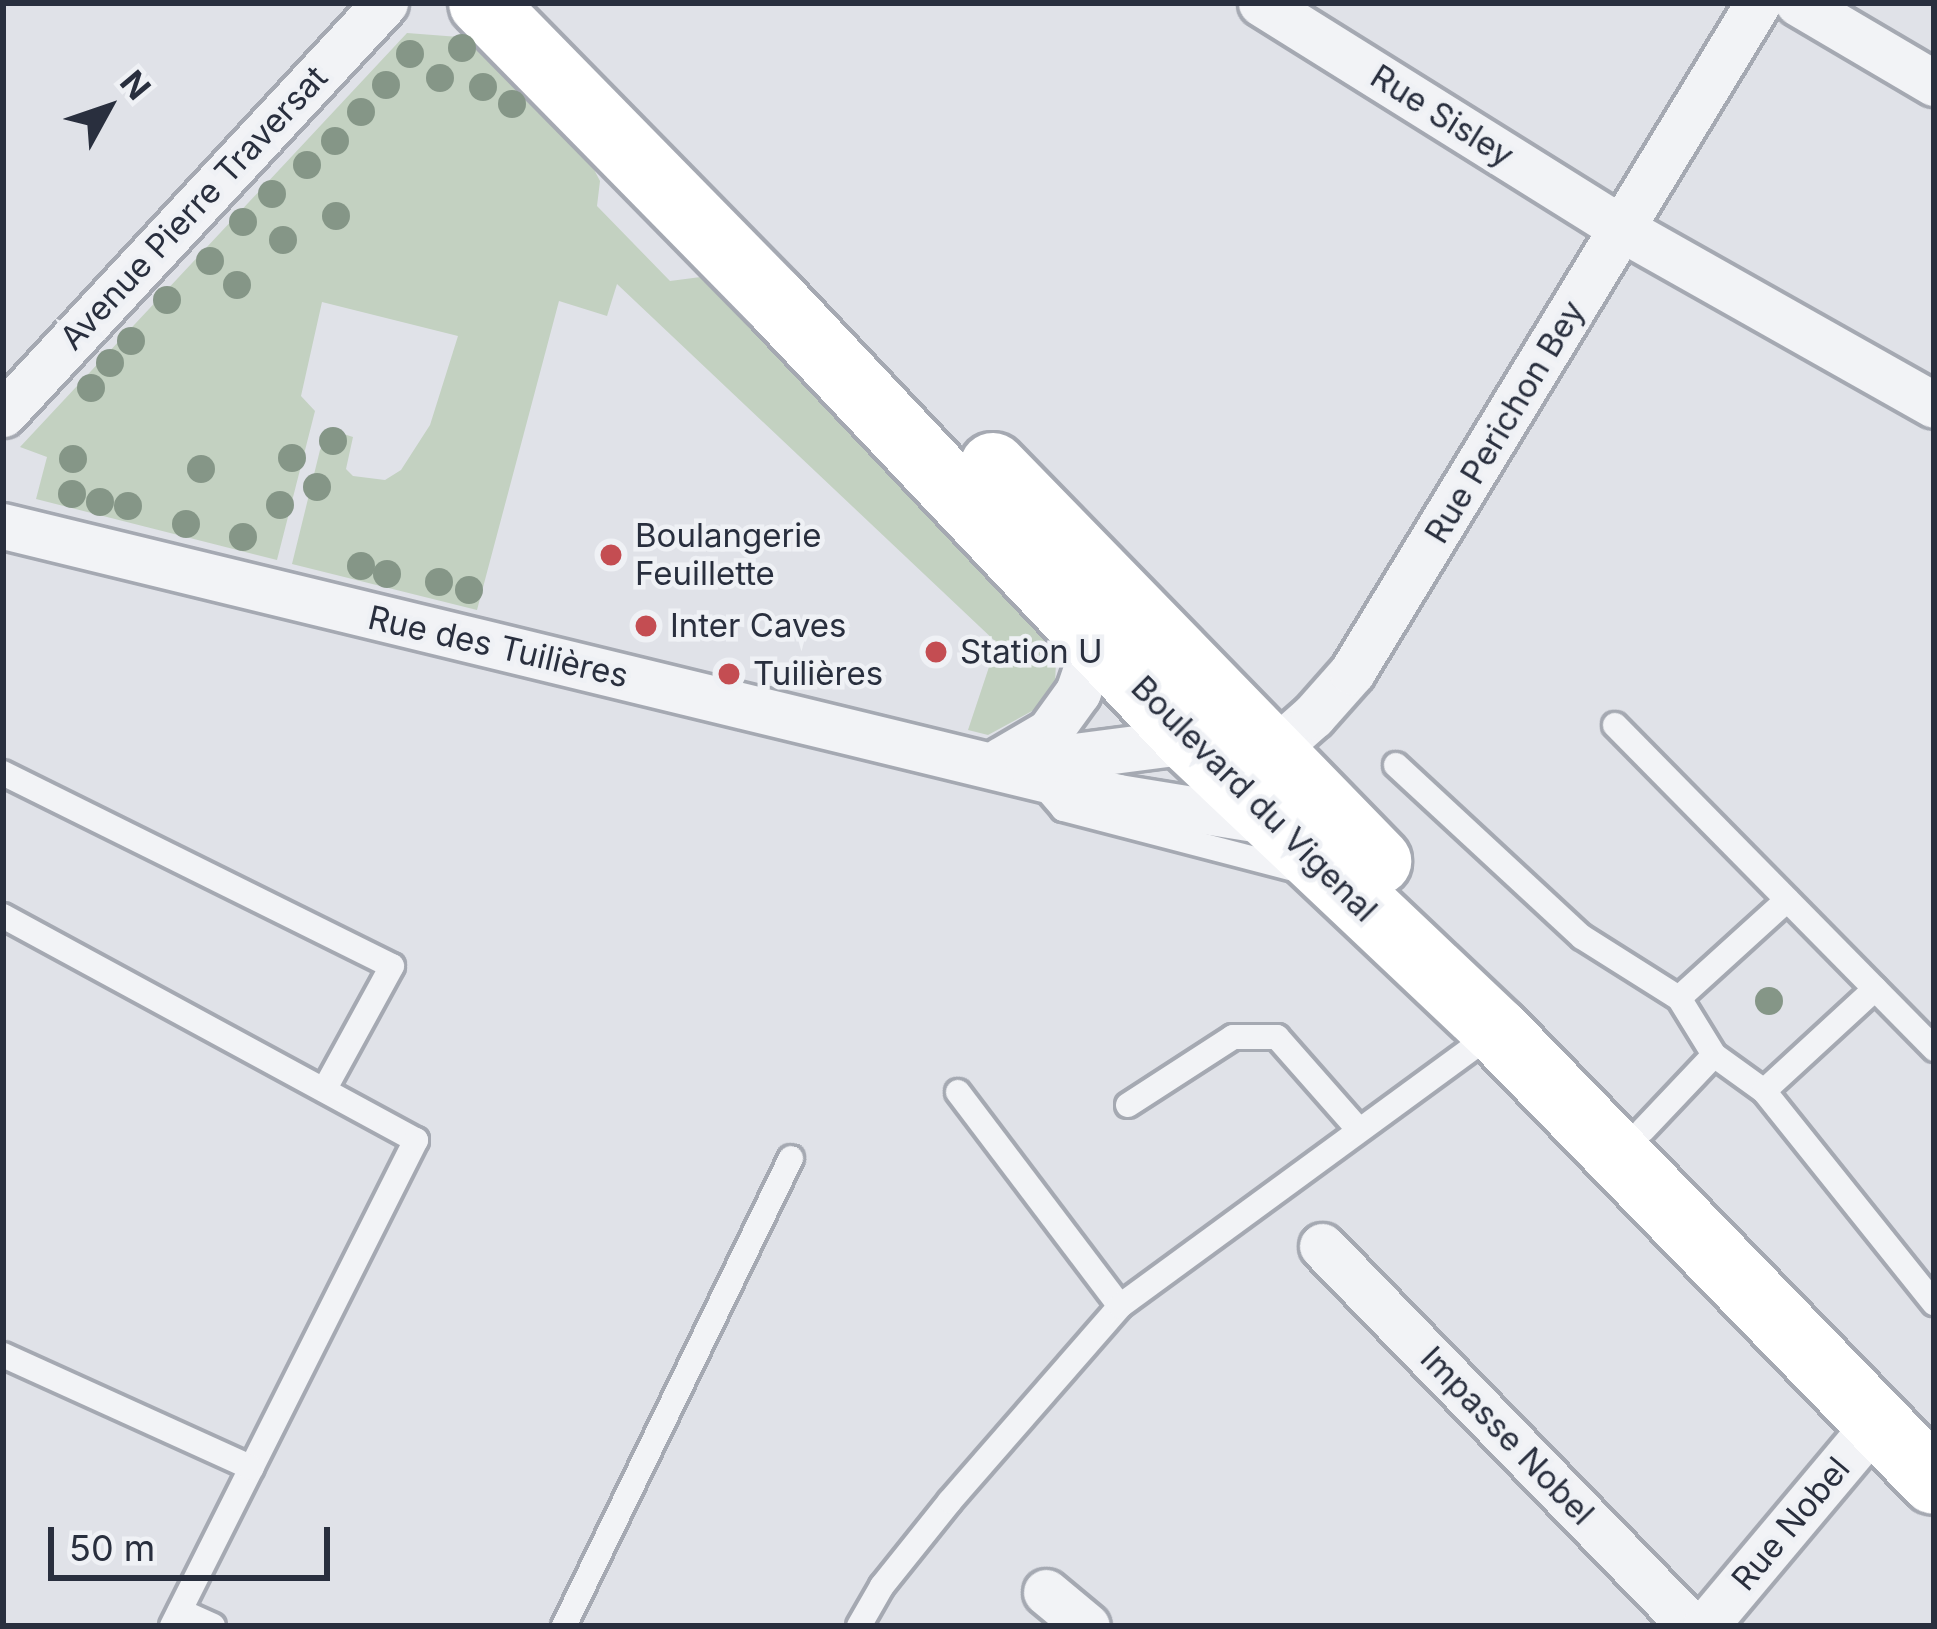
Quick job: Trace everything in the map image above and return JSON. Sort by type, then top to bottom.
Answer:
[{"type":"main road","name":"Boulevard du Vigenal","points":[[482,3],[1190,741],[1905,1423]]},
{"type":"main road","name":"Boulevard du Vigenal","points":[[536,3],[1643,1130],[1905,1423],[1934,1481]]},
{"type":"street","name":"Avenue Pierre Traversat","points":[[3,414],[385,3]]},
{"type":"street","name":"Rue Sisley","points":[[1261,3],[1622,230],[1934,405]]},
{"type":"street","name":"Rue Perichon Bey","points":[[1271,753],[1352,672],[1758,3]]},
{"type":"street","points":[[1798,3],[1934,83]]},
{"type":"street","name":"Rue des Tuilières","points":[[3,526],[74,547],[1118,796],[1274,822]]},
{"type":"street","points":[[3,563],[74,547]]},
{"type":"street","points":[[1014,770],[1078,692],[1091,654],[1071,612]]},
{"type":"street","points":[[1190,741],[1271,753]]},
{"type":"street","name":"Rue des Tuilières","points":[[1014,770],[1190,741]]},
{"type":"street","name":"Impasse Nobel","points":[[1322,1246],[1691,1626]]},
{"type":"street","name":"Rue Nobel","points":[[1705,1626],[1905,1423]]},
{"type":"street","points":[[1046,1592],[1088,1626]]},
{"type":"lane","points":[[1615,725],[1934,1049]]},
{"type":"lane","points":[[1396,766],[1582,937],[1679,998],[1714,1055],[1764,1091],[1934,1303]]},
{"type":"lane","points":[[1014,770],[1063,809],[1337,884]]},
{"type":"lane","points":[[3,773],[392,966],[324,1090]]},
{"type":"lane","points":[[1679,998],[1787,900]]},
{"type":"lane","points":[[3,916],[416,1140],[176,1618],[213,1626]]},
{"type":"lane","points":[[1764,1091],[1875,989]]},
{"type":"lane","points":[[859,1626],[950,1501],[1120,1306],[1497,1031]]},
{"type":"lane","points":[[1128,1106],[1233,1037],[1277,1037],[1359,1130]]},
{"type":"lane","points":[[1643,1130],[1714,1055]]},
{"type":"lane","points":[[958,1093],[1120,1306]]},
{"type":"lane","points":[[564,1626],[791,1158]]},
{"type":"lane","points":[[3,1354],[252,1468]]},
{"type":"green space","points":[[407,33],[472,38],[586,154],[600,181],[597,206],[670,281],[716,275],[1057,639],[1055,684],[1045,704],[988,735],[968,730],[997,643],[617,284],[607,316],[559,301],[477,610],[292,564],[320,450],[331,430],[353,437],[346,469],[353,476],[385,480],[401,470],[430,425],[458,336],[322,302],[301,396],[315,411],[277,560],[36,499],[47,457],[20,447]]},
{"type":"place","name":"Boulangerie Feuillette","points":[[611,555]]},
{"type":"place","name":"Inter Caves","points":[[646,626]]},
{"type":"place","name":"Station U","points":[[936,652]]},
{"type":"place","name":"Tuilières","points":[[729,674]]}]
